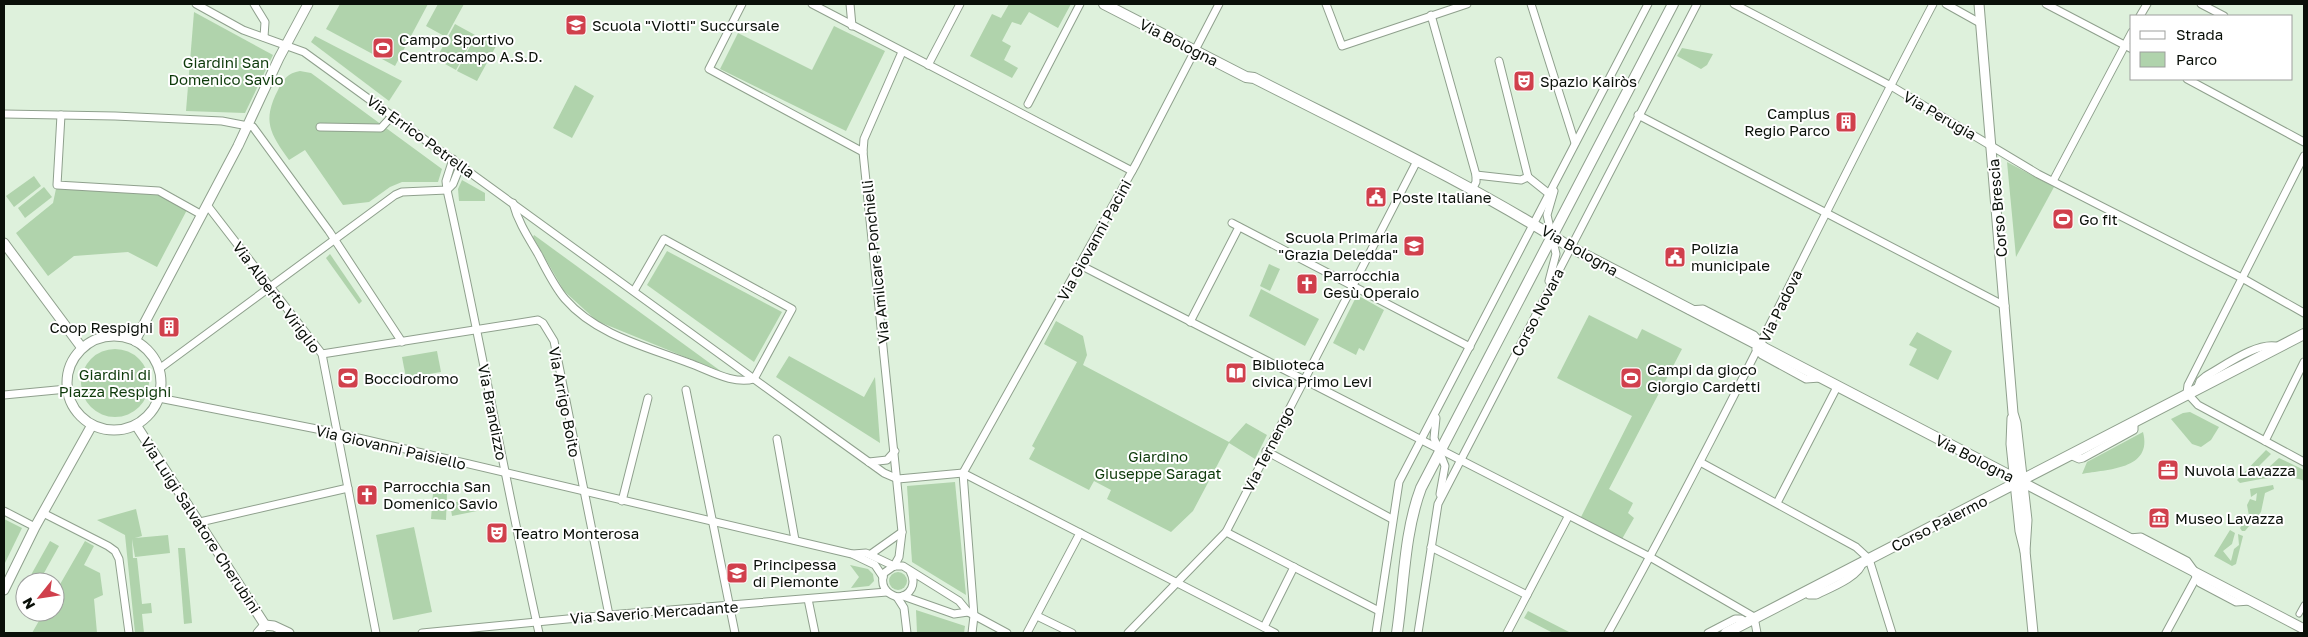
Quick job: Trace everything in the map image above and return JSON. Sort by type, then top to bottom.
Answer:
[{"type":"main road","name":"Via Bologna","points":[[1104,4],[1196,48]]},
{"type":"main road","name":"Via Bologna","points":[[1120,4],[1246,77],[1254,78],[1417,161],[1534,224],[1570,247],[1759,349],[1820,378],[2019,481]]},
{"type":"main road","name":"Corso Novara","points":[[1398,633],[1415,504],[1421,488],[1673,4]]},
{"type":"main road","name":"Corso Palermo","points":[[1726,633],[2304,335]]},
{"type":"street","name":"Via Errico Petrella","points":[[196,4],[243,30],[304,52],[461,164],[869,462],[898,479]]},
{"type":"street","points":[[254,4],[265,22],[264,37]]},
{"type":"street","points":[[135,341],[202,215],[308,4]]},
{"type":"street","points":[[742,4],[709,69],[863,152]]},
{"type":"street","points":[[812,4],[1132,171]]},
{"type":"street","points":[[850,4],[852,26]]},
{"type":"street","points":[[928,65],[960,4]]},
{"type":"street","points":[[1028,104],[1080,4]]},
{"type":"street","name":"Via Giovanni Pacini","points":[[963,473],[1132,171],[1219,4]]},
{"type":"street","points":[[1326,4],[1342,46],[1467,4]]},
{"type":"street","points":[[1531,4],[1575,142]]},
{"type":"street","points":[[1376,633],[1399,482],[1648,4]]},
{"type":"street","name":"Corso Novara","points":[[1419,633],[1430,547],[1438,504],[1697,4]]},
{"type":"street","name":"Via Padova","points":[[1608,633],[1759,349],[1933,4]]},
{"type":"street","points":[[1946,4],[1980,23]]},
{"type":"street","name":"Corso Brescia","points":[[1978,4],[2005,306],[2013,413],[2011,440],[2019,481],[2020,531],[2025,551],[2033,633]]},
{"type":"street","points":[[2046,4],[2128,48],[2053,181]]},
{"type":"street","points":[[2141,15],[2147,4]]},
{"type":"street","points":[[2201,4],[2222,15]]},
{"type":"street","name":"Via Perugia","points":[[1739,5],[1891,86],[2053,181],[2242,278],[2304,313]]},
{"type":"street","points":[[1431,15],[1476,175],[1476,182],[1472,190]]},
{"type":"street","name":"Via Amilcare Ponchielli","points":[[894,566],[899,557],[902,532],[863,152],[864,139],[902,52]]},
{"type":"street","points":[[1499,62],[1528,177],[1548,193]]},
{"type":"street","points":[[2189,80],[2304,142]]},
{"type":"street","points":[[4,114],[61,114],[222,121],[253,127],[335,240],[402,342]]},
{"type":"street","points":[[61,114],[57,185],[158,191],[202,215]]},
{"type":"street","points":[[320,127],[381,128],[393,115]]},
{"type":"street","points":[[1638,116],[2005,306]]},
{"type":"street","points":[[2304,156],[2188,385],[2188,394],[2198,405],[2304,462]]},
{"type":"street","points":[[447,190],[446,181],[453,159]]},
{"type":"street","name":"Via Ternengo","points":[[1128,633],[1226,532],[1351,285],[1417,161]]},
{"type":"street","points":[[159,369],[395,195],[402,192],[447,190],[452,184],[461,164]]},
{"type":"street","points":[[1476,175],[1521,180],[1528,177]]},
{"type":"street","points":[[1546,294],[1556,254],[1547,215],[1558,175]]},
{"type":"street","name":"Via Brandizzo","points":[[447,190],[477,328],[504,472],[539,633]]},
{"type":"street","points":[[513,203],[521,226],[555,284],[571,305],[587,319],[611,333],[740,381],[754,379],[792,309],[664,239],[634,291]]},
{"type":"street","name":"Via Alberto Viriglio","points":[[207,205],[322,354],[376,633]]},
{"type":"street","points":[[1190,322],[1236,225],[1470,347]]},
{"type":"street","points":[[4,243],[82,348]]},
{"type":"street","points":[[1080,265],[1440,452],[1650,557],[1751,621],[1757,633]]},
{"type":"street","name":"Via Arrigo Boito","points":[[322,354],[477,328],[538,320],[548,330],[554,341],[582,490],[609,615]]},
{"type":"street","points":[[106,336],[121,336],[135,341],[148,350],[159,369],[161,383],[159,398],[154,409],[136,425],[114,431],[92,425],[80,416],[71,404],[67,389],[68,369],[73,359],[82,348],[92,341],[106,336]]},
{"type":"street","points":[[2265,441],[2304,362]]},
{"type":"street","points":[[1777,503],[1836,387]]},
{"type":"street","points":[[4,395],[67,389]]},
{"type":"street","points":[[686,390],[735,633]]},
{"type":"street","name":"Via Giovanni Paisiello","points":[[159,398],[336,433],[796,540],[852,554],[875,565],[883,577]]},
{"type":"street","points":[[622,501],[648,398]]},
{"type":"street","points":[[1437,411],[1434,437],[1445,471],[1438,504]]},
{"type":"street","points":[[5,584],[92,425]]},
{"type":"street","name":"Via Luigi Salvatore Cherubini","points":[[136,425],[265,625]]},
{"type":"street","points":[[777,439],[796,540]]},
{"type":"street","points":[[1266,451],[1392,519]]},
{"type":"street","points":[[869,462],[887,460],[895,452]]},
{"type":"street","points":[[1700,462],[1856,547],[1866,561],[1892,633]]},
{"type":"street","points":[[898,479],[963,473],[1275,633]]},
{"type":"street","points":[[963,473],[972,633]]},
{"type":"street","name":"Via Bologna","points":[[2019,481],[2304,629]]},
{"type":"street","points":[[200,522],[348,488]]},
{"type":"street","points":[[4,511],[35,527]]},
{"type":"street","points":[[43,513],[108,546],[115,552],[119,559],[129,633]]},
{"type":"street","points":[[1506,633],[1568,516]]},
{"type":"street","points":[[871,554],[902,532]]},
{"type":"street","points":[[1226,532],[1379,611]]},
{"type":"street","points":[[1027,633],[1080,533]]},
{"type":"street","points":[[1430,547],[1527,595]]},
{"type":"street","name":"Via Giovanni Paisiello","points":[[852,554],[871,554],[894,566]]},
{"type":"street","points":[[971,614],[954,614],[887,592],[884,588],[883,577],[887,570],[894,566],[903,566],[958,601],[971,614],[1007,633]]},
{"type":"street","points":[[1264,627],[1294,567]]},
{"type":"street","points":[[900,596],[911,590],[913,586],[914,581],[910,571]]},
{"type":"street","points":[[2166,633],[2196,573]]},
{"type":"street","name":"Via Saverio Mercadante","points":[[422,633],[460,631],[609,615],[730,607],[887,592]]},
{"type":"street","points":[[900,596],[904,608],[907,633]]},
{"type":"street","points":[[808,599],[815,633]]},
{"type":"street","points":[[2299,614],[2304,605]]},
{"type":"street","points":[[1036,616],[1072,633]]},
{"type":"street","name":"Corso Palermo","points":[[1708,633],[1735,619],[1751,621]]},
{"type":"street","points":[[258,633],[265,625],[274,626],[289,633]]},
{"type":"green space","name":"Campo Sportivo Centrocampo A.S.D.","points":[[340,4],[428,4],[395,66],[326,29]]},
{"type":"green space","points":[[438,4],[464,4],[446,37],[426,26]]},
{"type":"green space","points":[[1009,4],[1071,4],[1058,28],[1029,12],[1021,25],[1012,22],[1002,41],[1011,46],[1004,60],[1018,68],[1012,78],[970,56],[992,14],[1001,18]]},
{"type":"green space","name":"Giardini San Domenico Savio","points":[[194,12],[273,55],[245,113],[186,111]]},
{"type":"green space","points":[[455,24],[475,35],[456,70],[436,59]]},
{"type":"green space","points":[[834,26],[885,51],[846,131],[720,69],[738,33],[812,70]]},
{"type":"green space","points":[[476,35],[496,46],[477,81],[457,71]]},
{"type":"green space","points":[[315,36],[402,81],[389,101],[311,42]]},
{"type":"green space","points":[[1682,48],[1713,54],[1707,65],[1701,69],[1677,56]]},
{"type":"green space","points":[[300,71],[311,73],[442,169],[438,182],[402,182],[390,187],[369,202],[343,205],[305,150],[289,160],[277,142],[270,126],[270,110],[280,86],[289,75]]},
{"type":"green space","points":[[575,85],[594,96],[572,138],[553,128]]},
{"type":"green space","points":[[2007,162],[2054,187],[2016,257]]},
{"type":"green space","points":[[34,176],[41,186],[14,207],[6,196]]},
{"type":"green space","points":[[462,180],[485,193],[485,201],[459,201],[458,189]]},
{"type":"green space","points":[[57,184],[159,191],[188,208],[157,267],[128,252],[74,256],[48,276],[16,233],[53,203]]},
{"type":"green space","points":[[44,187],[52,197],[25,218],[18,208]]},
{"type":"green space","points":[[534,235],[722,372],[597,321],[564,291],[533,237]]},
{"type":"green space","points":[[667,251],[782,312],[754,362],[647,285]]},
{"type":"green space","points":[[330,254],[362,301],[359,304],[326,258]]},
{"type":"green space","points":[[1269,264],[1280,269],[1270,291],[1260,286]]},
{"type":"green space","points":[[1261,289],[1319,319],[1305,346],[1249,316]]},
{"type":"green space","points":[[1357,295],[1384,310],[1364,351],[1359,348],[1356,355],[1333,343]]},
{"type":"green space","points":[[1589,315],[1637,339],[1642,329],[1682,349],[1609,489],[1633,503],[1628,513],[1634,518],[1622,539],[1581,517],[1632,416],[1557,378]]},
{"type":"green space","name":"Giardino Giuseppe Saragat","points":[[1056,321],[1083,336],[1087,355],[1083,365],[1229,442],[1246,423],[1267,435],[1255,459],[1229,443],[1193,511],[1171,532],[1107,499],[1111,490],[1094,481],[1089,490],[1029,459],[1035,448],[1032,446],[1077,362],[1044,344]]},
{"type":"green space","points":[[1917,332],[1952,351],[1938,380],[1909,365],[1917,349],[1909,345]]},
{"type":"green space","name":"Giardini di Piazza Respighi","points":[[115,349],[128,352],[139,359],[146,370],[149,383],[146,396],[139,407],[128,414],[115,417],[102,414],[91,407],[84,396],[81,383],[84,370],[91,359],[102,352]]},
{"type":"green space","points":[[437,351],[441,372],[406,378],[402,357]]},
{"type":"green space","points":[[789,356],[864,397],[875,377],[880,443],[776,377]]},
{"type":"green space","points":[[2190,412],[2219,427],[2211,440],[2201,447],[2192,444],[2171,419]]},
{"type":"green space","points":[[2143,432],[2144,445],[2141,454],[2135,461],[2115,469],[2082,474],[2087,462]]},
{"type":"green space","points":[[2266,450],[2271,454],[2252,473],[2257,478],[2279,458],[2304,470],[2304,481],[2297,478],[2281,477],[2240,483],[2237,480]]},
{"type":"green space","points":[[955,482],[966,595],[912,562],[907,486]]},
{"type":"green space","points":[[2273,485],[2274,489],[2265,493],[2261,512],[2245,531],[2242,531],[2240,528],[2249,516],[2247,505],[2250,499],[2256,501],[2257,493],[2251,497],[2250,489]]},
{"type":"green space","points":[[433,493],[447,493],[446,520],[431,519]]},
{"type":"green space","points":[[474,499],[477,511],[452,516],[450,503]]},
{"type":"green space","points":[[136,509],[142,536],[135,538],[168,535],[170,553],[135,557],[132,539],[133,558],[137,558],[142,604],[151,603],[152,613],[142,614],[144,633],[135,633],[125,535],[97,520]]},
{"type":"green space","points":[[4,519],[22,528],[4,565]]},
{"type":"green space","points":[[414,527],[432,612],[393,620],[376,535]]},
{"type":"green space","points":[[2230,530],[2235,533],[2232,544],[2223,551],[2231,561],[2234,549],[2239,545],[2238,534],[2243,536],[2236,564],[2232,566],[2214,556]]},
{"type":"green space","points":[[50,541],[59,546],[45,572],[33,572]]},
{"type":"green space","points":[[85,541],[94,546],[84,565],[100,573],[103,595],[94,599],[97,633],[32,633],[38,622],[65,622],[65,576]]},
{"type":"green space","points":[[178,548],[185,548],[192,623],[184,624]]},
{"type":"green space","points":[[850,565],[868,569],[873,574],[874,581],[869,586],[851,588],[859,577]]},
{"type":"green space","points":[[894,572],[902,572],[907,577],[905,588],[894,590],[889,585],[889,577]]},
{"type":"green space","points":[[916,610],[965,626],[964,633],[917,633]]},
{"type":"green space","points":[[1528,611],[1571,633],[1553,633],[1524,618]]},
{"type":"place","name":"Scuola \"Viotti\" Succursale","points":[[576,25]]},
{"type":"place","name":"Campo Sportivo Centrocampo A.S.D.","points":[[383,48]]},
{"type":"place","name":"Spazio Kairòs","points":[[1524,81]]},
{"type":"place","name":"Camplus Regio Parco","points":[[1846,122]]},
{"type":"place","name":"Poste Italiane","points":[[1376,197]]},
{"type":"place","name":"Go fit","points":[[2063,219]]},
{"type":"place","name":"Scuola Primaria \"Grazia Deledda\"","points":[[1414,246]]},
{"type":"place","name":"Polizia municipale","points":[[1675,257]]},
{"type":"place","name":"Parrocchia Gesù Operaio","points":[[1307,284]]},
{"type":"place","name":"Coop Respighi","points":[[169,327]]},
{"type":"place","name":"Biblioteca civica Primo Levi","points":[[1236,373]]},
{"type":"place","name":"Bocciodromo","points":[[348,378]]},
{"type":"place","name":"Campi da gioco Giorgio Cardetti","points":[[1631,378]]},
{"type":"place","name":"Nuvola Lavazza","points":[[2168,470]]},
{"type":"place","name":"Parrocchia San Domenico Savio","points":[[367,495]]},
{"type":"place","name":"Museo Lavazza","points":[[2159,518]]},
{"type":"place","name":"Teatro Monterosa","points":[[497,533]]},
{"type":"place","name":"Principessa di Piemonte","points":[[737,573]]}]
